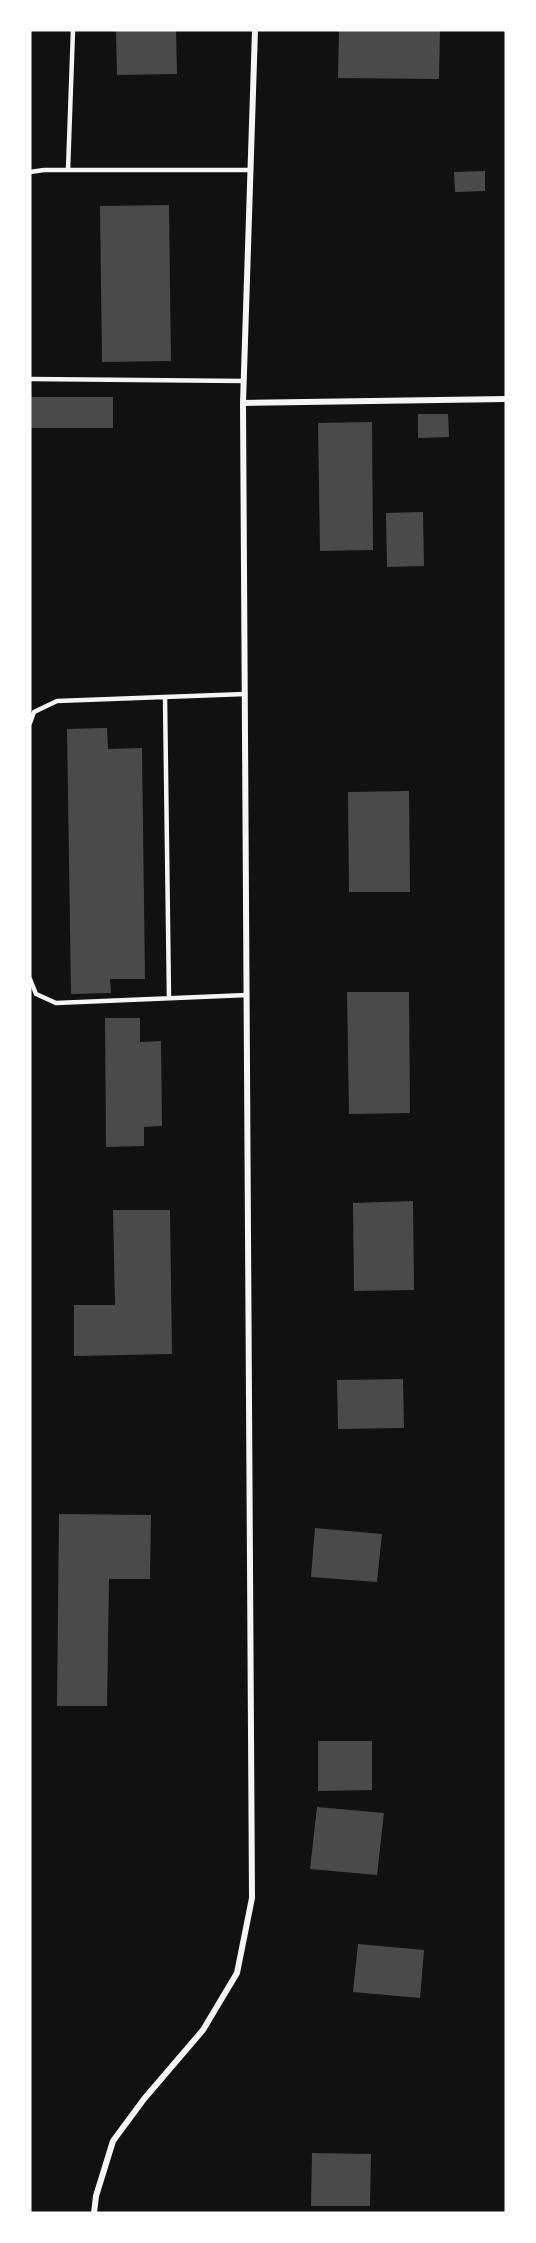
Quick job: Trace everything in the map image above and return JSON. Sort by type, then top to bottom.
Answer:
[{"type":"street","points":[[94,2213],[96,2196],[113,2141],[144,2099],[203,2030],[237,1973],[252,1898],[243,403],[255,30]]},
{"type":"street","points":[[243,403],[506,399]]},
{"type":"lane","points":[[68,171],[73,30]]},
{"type":"lane","points":[[30,172],[250,170]]},
{"type":"lane","points":[[30,379],[244,381]]},
{"type":"lane","points":[[30,723],[34,712],[57,701],[245,694]]},
{"type":"lane","points":[[165,697],[169,998]]},
{"type":"lane","points":[[30,979],[36,994],[56,1003],[247,995]]},
{"type":"building","points":[[116,30],[176,30],[177,74],[117,75]]},
{"type":"building","points":[[339,30],[440,30],[439,79],[338,78]]},
{"type":"building","points":[[485,171],[485,191],[455,192],[454,172]]},
{"type":"building","points":[[169,205],[171,361],[102,362],[100,206]]},
{"type":"building","points":[[30,397],[113,397],[113,428],[30,428]]},
{"type":"building","points":[[418,414],[448,414],[449,437],[418,438]]},
{"type":"building","points":[[372,422],[373,550],[320,551],[318,423]]},
{"type":"building","points":[[423,512],[424,566],[387,567],[386,513]]},
{"type":"building","points":[[107,728],[108,749],[142,748],[145,979],[110,979],[111,993],[71,994],[67,729]]},
{"type":"building","points":[[409,791],[410,892],[349,892],[348,792]]},
{"type":"building","points":[[347,992],[409,992],[410,1113],[349,1114]]},
{"type":"building","points":[[105,1018],[140,1018],[140,1042],[161,1041],[162,1126],[144,1127],[144,1146],[106,1147]]},
{"type":"building","points":[[413,1201],[414,1290],[354,1291],[353,1203]]},
{"type":"building","points":[[113,1210],[170,1210],[172,1354],[74,1356],[74,1305],[115,1305]]},
{"type":"building","points":[[403,1379],[404,1428],[338,1429],[337,1380]]},
{"type":"building","points":[[59,1514],[151,1515],[150,1579],[109,1579],[107,1706],[57,1706]]},
{"type":"building","points":[[315,1528],[382,1534],[377,1582],[311,1577]]},
{"type":"building","points":[[318,1741],[372,1741],[372,1790],[318,1791]]},
{"type":"building","points":[[317,1807],[384,1813],[377,1875],[310,1869]]},
{"type":"building","points":[[358,1944],[424,1950],[420,1998],[353,1992]]},
{"type":"building","points":[[312,2153],[371,2154],[370,2206],[311,2206]]}]
